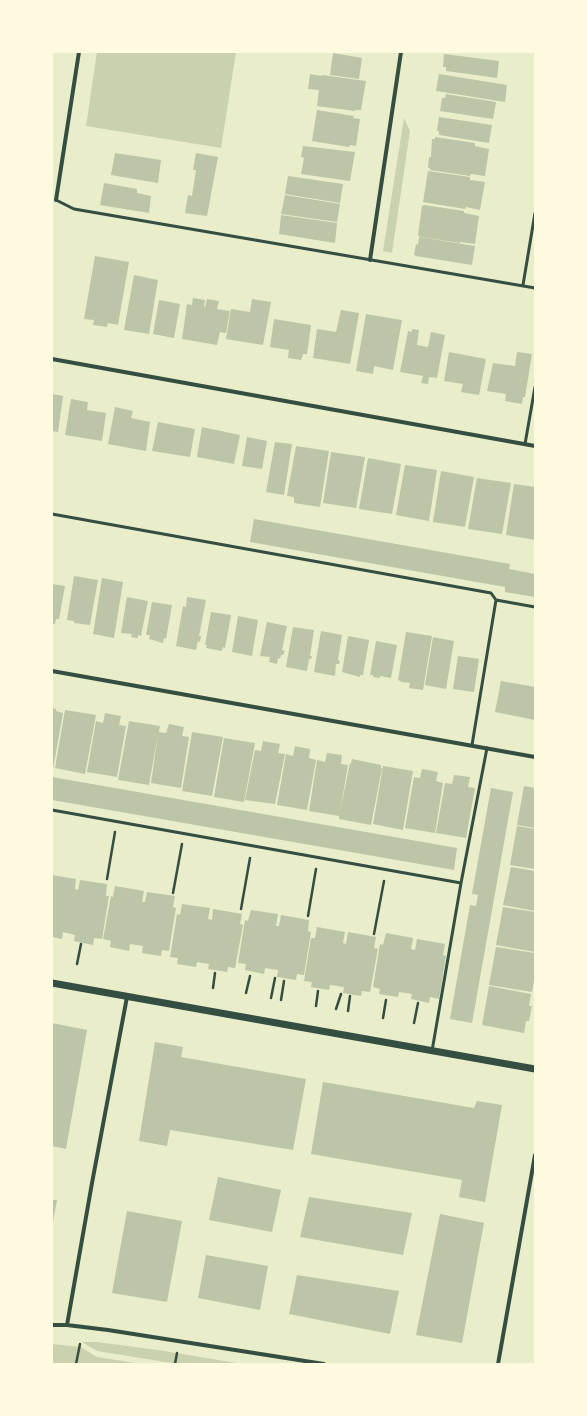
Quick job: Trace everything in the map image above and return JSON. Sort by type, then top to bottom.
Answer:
[{"type":"street","points":[[56,200],[79,52]]},
{"type":"street","points":[[370,260],[401,52]]},
{"type":"street","points":[[52,359],[535,446]]},
{"type":"street","points":[[52,671],[535,757]]},
{"type":"street","points":[[52,983],[535,1069]]},
{"type":"street","points":[[67,1325],[127,997]]},
{"type":"street","points":[[498,1364],[535,1155]]},
{"type":"street","points":[[52,1325],[67,1325],[108,1330],[324,1364]]},
{"type":"lane","points":[[56,200],[74,209],[535,288]]},
{"type":"lane","points":[[523,285],[535,213]]},
{"type":"lane","points":[[525,444],[535,387]]},
{"type":"lane","points":[[52,514],[491,593],[496,600],[535,607]]},
{"type":"lane","points":[[472,745],[496,600]]},
{"type":"lane","points":[[432,1051],[461,883],[487,748]]},
{"type":"lane","points":[[52,810],[461,883]]},
{"type":"path","points":[[107,879],[117,821]]},
{"type":"path","points":[[173,893],[184,833]]},
{"type":"path","points":[[241,909],[252,846]]},
{"type":"path","points":[[308,916],[318,858]]},
{"type":"path","points":[[374,934],[386,870]]},
{"type":"path","points":[[77,964],[81,944]]},
{"type":"path","points":[[213,988],[215,973]]},
{"type":"path","points":[[246,993],[250,976]]},
{"type":"path","points":[[271,998],[275,978]]},
{"type":"path","points":[[281,1000],[284,981]]},
{"type":"path","points":[[316,1006],[318,992]]},
{"type":"path","points":[[336,1009],[341,994]]},
{"type":"path","points":[[348,1011],[350,996]]},
{"type":"path","points":[[383,1018],[386,1000]]},
{"type":"path","points":[[414,1023],[418,1002]]},
{"type":"path","points":[[76,1364],[80,1344]]},
{"type":"green space","points":[[97,52],[236,52],[221,148],[86,126]]},
{"type":"green space","points":[[404,118],[410,131],[392,253],[383,251]]},
{"type":"green space","points":[[82,1342],[97,1342],[158,1350],[242,1364],[178,1364],[97,1351]]},
{"type":"green space","points":[[52,1344],[81,1347],[97,1357],[141,1364],[52,1364]]},
{"type":"building","points":[[333,53],[362,58],[359,79],[330,75]]},
{"type":"building","points":[[444,54],[499,61],[497,78],[446,71],[446,67],[443,67]]},
{"type":"building","points":[[310,74],[366,81],[361,110],[355,111],[317,106],[319,90],[308,89]]},
{"type":"building","points":[[439,74],[507,85],[505,102],[436,91]]},
{"type":"building","points":[[446,94],[496,102],[493,119],[440,111],[442,98],[445,98]]},
{"type":"building","points":[[317,110],[354,116],[353,118],[360,119],[356,146],[350,145],[349,147],[312,141]]},
{"type":"building","points":[[439,117],[492,125],[489,143],[439,135],[439,131],[437,131]]},
{"type":"building","points":[[435,137],[475,143],[475,146],[489,149],[485,176],[471,174],[470,176],[430,170],[430,168],[428,168],[429,157],[431,157],[432,139],[435,139]]},
{"type":"building","points":[[303,146],[355,152],[350,181],[301,174],[304,158],[301,157]]},
{"type":"building","points":[[115,153],[161,160],[158,183],[111,175]]},
{"type":"building","points":[[196,153],[218,157],[207,216],[185,213],[188,195],[192,196],[196,170],[193,170]]},
{"type":"building","points":[[428,171],[470,177],[470,180],[485,182],[480,210],[423,202]]},
{"type":"building","points":[[288,176],[343,184],[340,203],[285,194]]},
{"type":"building","points":[[104,183],[137,189],[137,193],[151,196],[149,213],[100,205]]},
{"type":"building","points":[[285,195],[340,204],[337,222],[281,214]]},
{"type":"building","points":[[424,205],[464,211],[464,213],[479,216],[475,244],[420,237],[418,235],[422,206]]},
{"type":"building","points":[[281,215],[337,223],[335,243],[279,234]]},
{"type":"building","points":[[419,237],[475,246],[472,265],[414,255]]},
{"type":"building","points":[[95,256],[129,262],[118,325],[108,323],[107,327],[93,325],[94,320],[84,319]]},
{"type":"building","points":[[134,275],[158,280],[149,334],[124,330]]},
{"type":"building","points":[[193,298],[205,300],[204,307],[207,299],[219,301],[217,309],[230,311],[226,333],[220,332],[217,345],[182,339],[187,304],[192,305]]},
{"type":"building","points":[[252,299],[271,302],[263,345],[226,339],[231,309],[250,312]]},
{"type":"building","points":[[159,300],[180,304],[174,338],[153,334]]},
{"type":"building","points":[[341,310],[359,313],[350,364],[313,358],[317,329],[336,332]]},
{"type":"building","points":[[366,314],[402,320],[393,370],[374,366],[373,374],[356,371]]},
{"type":"building","points":[[274,319],[311,325],[307,354],[303,354],[301,360],[288,358],[289,350],[270,347]]},
{"type":"building","points":[[412,329],[419,330],[417,345],[428,347],[431,332],[445,335],[437,378],[429,377],[428,384],[421,383],[423,376],[400,372],[408,331],[412,332]]},
{"type":"building","points":[[449,352],[486,359],[479,395],[461,392],[463,384],[444,381]]},
{"type":"building","points":[[517,352],[532,354],[525,397],[523,397],[522,404],[505,401],[506,394],[487,391],[493,363],[515,366]]},
{"type":"building","points":[[52,394],[63,396],[58,432],[52,431]]},
{"type":"building","points":[[71,399],[88,402],[87,410],[106,413],[102,441],[65,435]]},
{"type":"building","points":[[115,407],[133,411],[131,418],[150,422],[146,451],[108,444]]},
{"type":"building","points":[[158,422],[195,429],[190,457],[152,451]]},
{"type":"building","points":[[202,427],[240,435],[234,464],[197,457]]},
{"type":"building","points":[[247,437],[267,441],[262,469],[242,466]]},
{"type":"building","points":[[275,442],[292,444],[284,495],[266,492]]},
{"type":"building","points":[[296,446],[329,451],[320,507],[294,503],[294,497],[287,496]]},
{"type":"building","points":[[331,452],[365,457],[356,508],[323,503]]},
{"type":"building","points":[[368,458],[401,464],[392,514],[359,509]]},
{"type":"building","points":[[405,465],[437,470],[429,521],[396,515]]},
{"type":"building","points":[[441,471],[474,477],[465,527],[433,522]]},
{"type":"building","points":[[477,478],[511,483],[502,534],[468,529]]},
{"type":"building","points":[[514,484],[535,487],[535,540],[506,535]]},
{"type":"building","points":[[254,519],[510,564],[509,569],[535,574],[535,597],[505,592],[505,587],[250,542]]},
{"type":"building","points":[[74,576],[98,580],[90,625],[74,623],[74,621],[67,620]]},
{"type":"building","points":[[102,578],[123,582],[114,638],[93,634]]},
{"type":"building","points":[[52,584],[65,586],[59,619],[56,619],[55,624],[52,624]]},
{"type":"building","points":[[127,597],[148,601],[141,636],[138,635],[138,638],[131,637],[132,634],[121,633]]},
{"type":"building","points":[[187,597],[206,600],[199,636],[201,636],[200,642],[198,641],[196,650],[176,646],[183,606],[186,607]]},
{"type":"building","points":[[152,602],[172,605],[166,639],[164,638],[163,643],[149,639],[150,635],[146,635]]},
{"type":"building","points":[[211,612],[231,615],[225,648],[223,647],[222,651],[206,648],[207,645],[205,645]]},
{"type":"building","points":[[238,616],[258,620],[252,656],[232,652]]},
{"type":"building","points":[[267,622],[287,626],[282,650],[285,651],[283,655],[281,655],[280,659],[278,658],[277,664],[269,662],[270,657],[260,656]]},
{"type":"building","points":[[293,627],[314,630],[310,656],[312,656],[311,659],[309,659],[307,671],[286,667]]},
{"type":"building","points":[[321,631],[342,635],[338,660],[340,661],[339,664],[336,664],[335,676],[314,672]]},
{"type":"building","points":[[406,632],[432,636],[423,690],[409,688],[410,683],[398,680]]},
{"type":"building","points":[[348,636],[369,640],[363,675],[360,675],[360,677],[342,672]]},
{"type":"building","points":[[433,637],[454,641],[446,689],[425,685]]},
{"type":"building","points":[[376,641],[397,645],[391,678],[380,676],[380,678],[373,677],[373,675],[370,675]]},
{"type":"building","points":[[458,656],[479,659],[474,692],[453,689]]},
{"type":"building","points":[[501,681],[535,687],[535,720],[495,712]]},
{"type":"building","points":[[52,708],[63,713],[53,769]]},
{"type":"building","points":[[65,710],[96,715],[85,774],[55,768]]},
{"type":"building","points":[[105,713],[121,716],[119,725],[126,726],[117,777],[87,772],[96,721],[103,723]]},
{"type":"building","points":[[129,721],[160,726],[159,732],[166,733],[169,724],[184,727],[182,736],[189,737],[181,788],[151,783],[158,734],[149,785],[118,780]]},
{"type":"building","points":[[192,732],[223,737],[212,796],[182,791]]},
{"type":"building","points":[[224,738],[255,743],[244,802],[214,797]]},
{"type":"building","points":[[263,741],[280,744],[278,753],[285,754],[275,804],[245,800],[255,750],[261,751]]},
{"type":"building","points":[[295,746],[310,749],[309,758],[316,760],[307,810],[277,805],[286,754],[293,756]]},
{"type":"building","points":[[327,753],[342,755],[341,764],[348,765],[340,811],[352,759],[381,765],[382,768],[371,825],[339,819],[339,816],[309,811],[317,760],[325,762]]},
{"type":"building","points":[[383,766],[413,771],[403,830],[373,824]]},
{"type":"building","points":[[422,769],[438,772],[436,781],[443,783],[435,833],[405,828],[414,777],[420,778]]},
{"type":"building","points":[[454,775],[470,777],[468,787],[475,788],[466,838],[436,833],[445,783],[452,784]]},
{"type":"building","points":[[52,777],[457,848],[454,870],[52,800]]},
{"type":"building","points":[[524,786],[535,788],[535,828],[517,825]]},
{"type":"building","points":[[491,788],[513,792],[472,1023],[450,1019],[470,905],[476,906],[478,895],[472,894]]},
{"type":"building","points":[[517,826],[535,829],[535,869],[510,865]]},
{"type":"building","points":[[511,867],[535,871],[535,911],[503,905]]},
{"type":"building","points":[[52,875],[76,879],[75,889],[78,890],[80,880],[107,884],[106,896],[109,896],[102,939],[94,938],[93,945],[74,941],[75,935],[63,932],[62,939],[52,937]]},
{"type":"building","points":[[115,886],[144,891],[142,902],[145,902],[147,892],[175,896],[173,907],[176,908],[169,951],[162,950],[161,956],[142,953],[143,946],[130,944],[129,951],[110,947],[111,941],[103,939],[111,896],[113,897]]},
{"type":"building","points":[[182,904],[210,908],[208,919],[212,920],[213,909],[242,914],[240,924],[243,925],[235,968],[228,967],[227,972],[208,969],[209,964],[197,962],[196,967],[177,964],[178,958],[170,957],[177,914],[180,915]]},
{"type":"building","points":[[503,907],[535,912],[535,952],[496,945]]},
{"type":"building","points":[[251,910],[278,914],[276,926],[279,926],[281,915],[309,920],[308,931],[311,932],[304,975],[297,974],[296,980],[277,977],[278,970],[265,968],[264,974],[245,970],[246,964],[238,963],[245,920],[248,921]]},
{"type":"building","points":[[317,927],[345,932],[343,943],[346,944],[348,932],[376,937],[374,948],[378,949],[370,992],[362,991],[361,996],[343,993],[344,987],[330,985],[329,990],[311,987],[312,982],[304,981],[311,938],[315,938]]},
{"type":"building","points":[[386,933],[413,938],[411,949],[415,950],[417,939],[445,944],[443,955],[446,956],[439,999],[430,997],[429,1003],[411,999],[412,994],[399,992],[398,997],[379,994],[380,989],[373,987],[380,944],[383,945]]},
{"type":"building","points":[[496,947],[535,953],[535,981],[532,992],[489,985]]},
{"type":"building","points":[[489,986],[531,994],[529,1006],[532,1006],[529,1021],[526,1021],[524,1033],[482,1025]]},
{"type":"building","points":[[52,1023],[87,1030],[66,1149],[52,1146]]},
{"type":"building","points":[[155,1042],[183,1047],[181,1057],[306,1079],[293,1150],[170,1130],[167,1146],[139,1141]]},
{"type":"building","points":[[323,1082],[474,1108],[477,1101],[502,1105],[485,1202],[459,1197],[462,1180],[311,1154]]},
{"type":"building","points":[[218,1177],[281,1190],[272,1232],[209,1220]]},
{"type":"building","points":[[309,1197],[412,1213],[403,1255],[300,1237]]},
{"type":"building","points":[[52,1200],[57,1200],[53,1221],[52,1221]]},
{"type":"building","points":[[127,1211],[182,1221],[167,1302],[112,1293]]},
{"type":"building","points":[[440,1214],[484,1223],[462,1343],[416,1335]]},
{"type":"building","points":[[206,1255],[268,1266],[260,1310],[198,1298]]},
{"type":"building","points":[[297,1275],[399,1291],[390,1334],[289,1314]]}]
